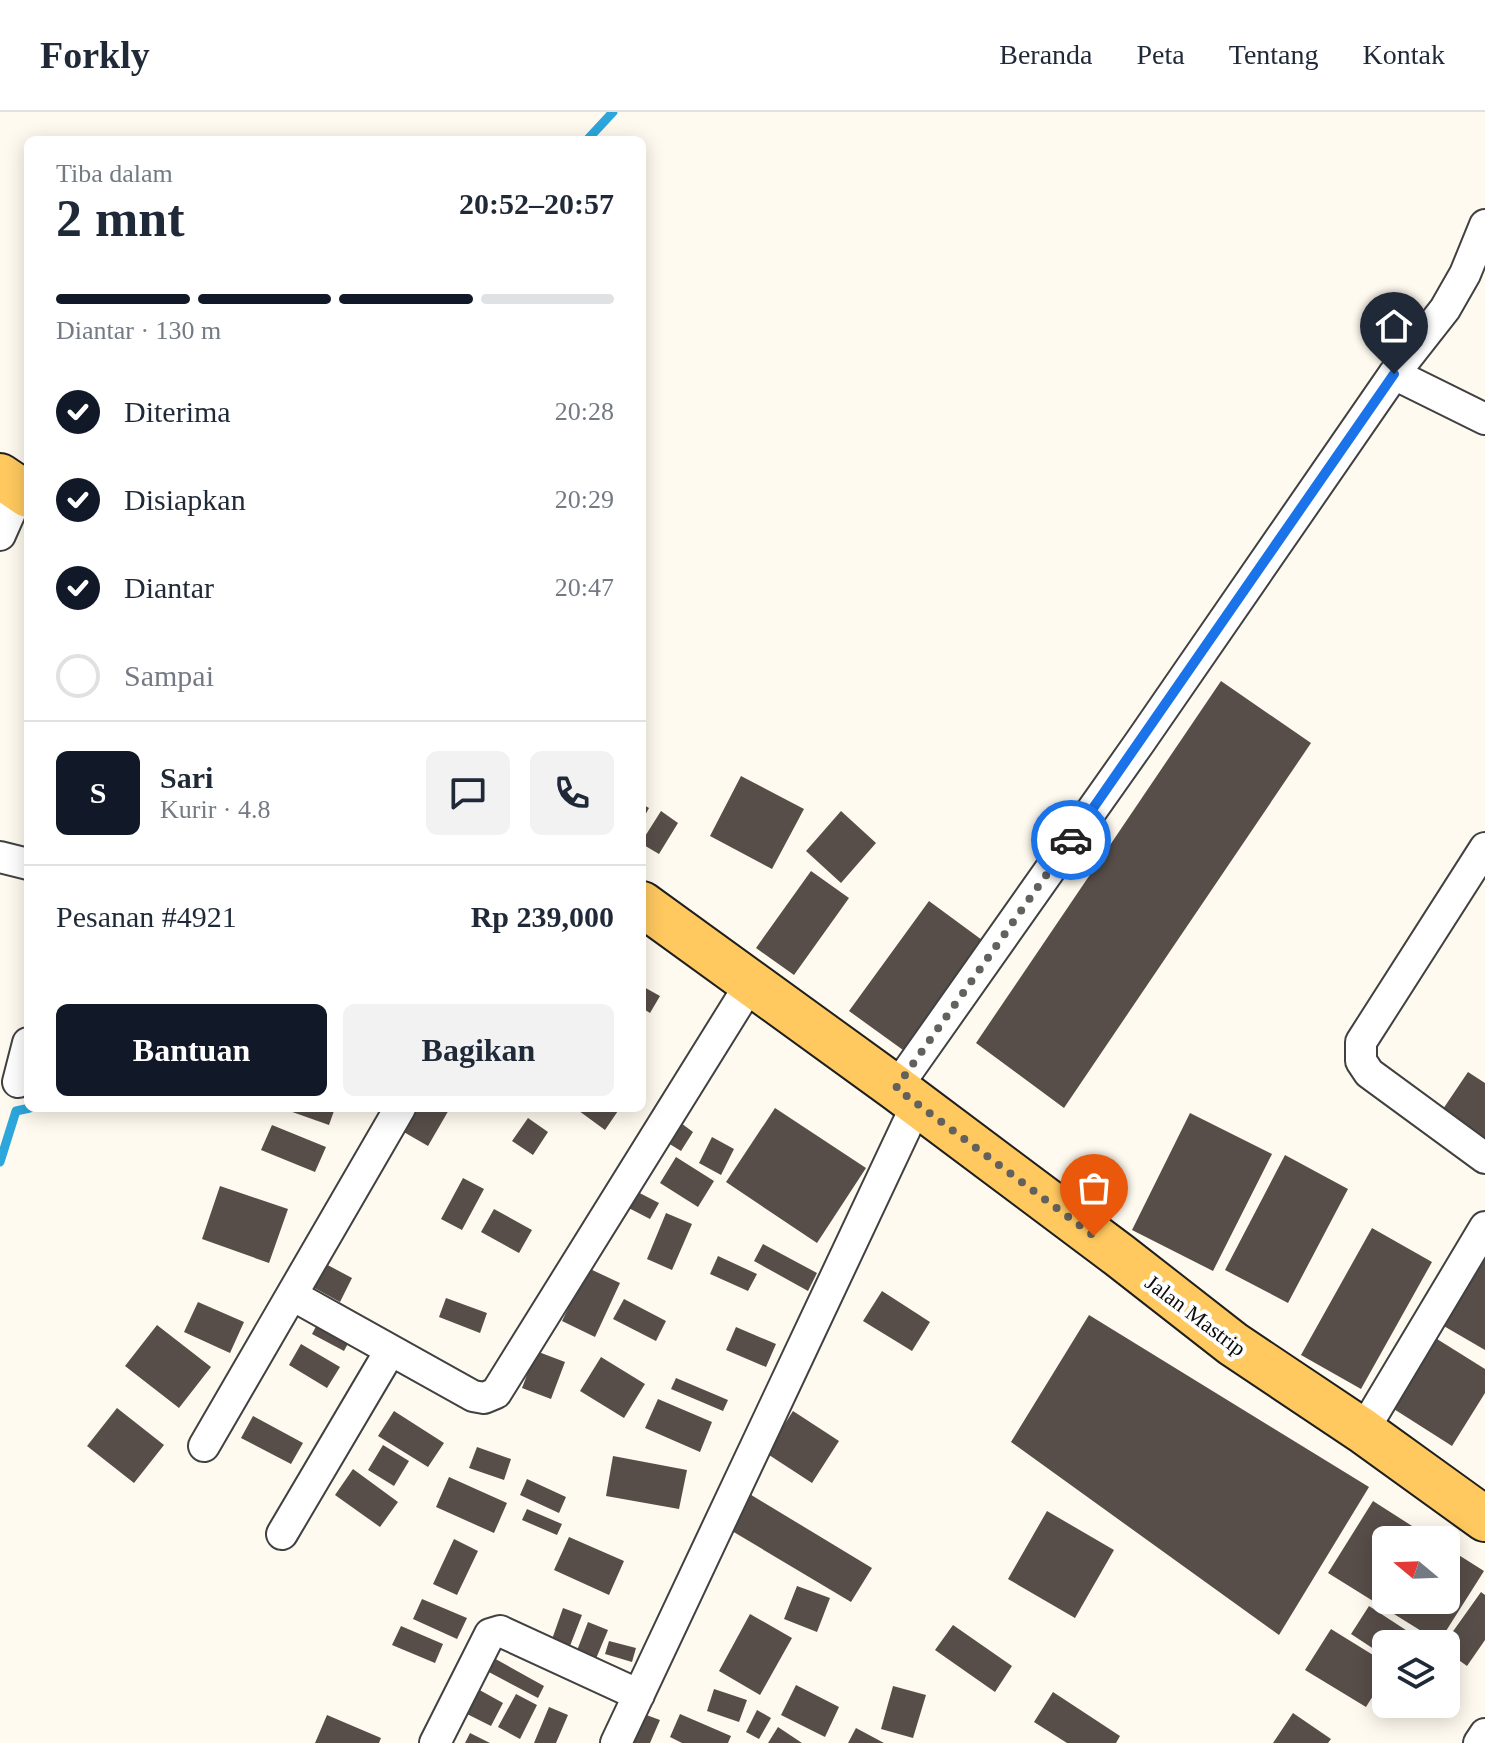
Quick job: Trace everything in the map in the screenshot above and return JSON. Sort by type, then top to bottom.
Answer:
[{"type":"main road","name":"Jalan Mastrip","points":[[646,907],[906,1096],[1233,1344],[1363,1431],[1485,1519]]},
{"type":"street","points":[[616,1743],[906,1096],[1140,742],[1394,374],[1445,309],[1465,274],[1485,225]]},
{"type":"street","points":[[1394,374],[1485,419]]},
{"type":"street","points":[[0,535],[16,487]]},
{"type":"street","points":[[1484,853],[1361,1042],[1361,1061],[1369,1073],[1485,1158]]},
{"type":"street","points":[[0,857],[24,863]]},
{"type":"street","points":[[292,1295],[473,1396],[484,1398],[496,1393],[751,983]]},
{"type":"street","points":[[18,1082],[24,1059]]},
{"type":"street","points":[[204,1446],[398,1112]]},
{"type":"street","points":[[1363,1431],[1485,1227]]},
{"type":"street","points":[[282,1534],[390,1351]]},
{"type":"street","points":[[435,1743],[490,1634],[500,1631],[639,1695]]},
{"type":"street","points":[[1479,1743],[1485,1734]]},
{"type":"building","points":[[1221,681],[1311,743],[1064,1108],[976,1043]]},
{"type":"building","points":[[741,776],[804,809],[772,869],[710,836]]},
{"type":"building","points":[[661,811],[678,823],[659,854],[646,846],[646,835]]},
{"type":"building","points":[[841,811],[876,843],[841,883],[806,851]]},
{"type":"building","points":[[811,871],[849,898],[794,975],[756,948]]},
{"type":"building","points":[[929,901],[982,940],[903,1050],[849,1011]]},
{"type":"building","points":[[646,988],[660,996],[650,1013],[646,1010]]},
{"type":"building","points":[[1468,1072],[1485,1083],[1485,1138],[1443,1109]]},
{"type":"building","points":[[775,1108],[866,1168],[817,1243],[726,1182]]},
{"type":"building","points":[[292,1112],[334,1112],[329,1125]]},
{"type":"building","points":[[413,1112],[448,1112],[428,1146],[402,1131]]},
{"type":"building","points":[[580,1112],[617,1112],[605,1130]]},
{"type":"building","points":[[1190,1113],[1272,1154],[1213,1271],[1132,1230]]},
{"type":"building","points":[[528,1118],[548,1132],[533,1155],[512,1141]]},
{"type":"building","points":[[681,1123],[693,1132],[681,1151],[668,1143]]},
{"type":"building","points":[[272,1125],[326,1147],[315,1172],[261,1150]]},
{"type":"building","points":[[712,1137],[734,1149],[721,1175],[699,1163]]},
{"type":"building","points":[[1285,1155],[1348,1189],[1288,1303],[1225,1270]]},
{"type":"building","points":[[676,1157],[714,1181],[698,1207],[660,1183]]},
{"type":"building","points":[[463,1178],[484,1189],[462,1230],[441,1219]]},
{"type":"building","points":[[220,1186],[288,1209],[269,1263],[202,1239]]},
{"type":"building","points":[[628,1187],[659,1203],[650,1219],[619,1203]]},
{"type":"building","points":[[494,1209],[532,1230],[519,1253],[481,1232]]},
{"type":"building","points":[[666,1213],[692,1224],[672,1270],[647,1259]]},
{"type":"building","points":[[1372,1228],[1432,1262],[1361,1389],[1301,1355]]},
{"type":"building","points":[[763,1244],[817,1273],[808,1291],[754,1261]]},
{"type":"building","points":[[1485,1250],[1485,1350],[1442,1325]]},
{"type":"building","points":[[718,1256],[757,1274],[748,1291],[710,1274]]},
{"type":"building","points":[[322,1262],[352,1278],[340,1302],[309,1285]]},
{"type":"building","points":[[588,1268],[620,1283],[595,1337],[562,1321]]},
{"type":"building","points":[[882,1291],[930,1322],[912,1351],[863,1321]]},
{"type":"building","points":[[446,1298],[487,1313],[480,1333],[439,1317]]},
{"type":"building","points":[[624,1299],[666,1321],[656,1341],[613,1319]]},
{"type":"building","points":[[198,1302],[244,1322],[230,1353],[184,1332]]},
{"type":"building","points":[[1089,1315],[1369,1487],[1279,1635],[1011,1442]]},
{"type":"building","points":[[321,1317],[353,1334],[344,1351],[312,1334]]},
{"type":"building","points":[[157,1325],[211,1367],[179,1408],[125,1366]]},
{"type":"building","points":[[736,1327],[776,1344],[766,1367],[726,1350]]},
{"type":"building","points":[[1429,1334],[1485,1369],[1485,1393],[1452,1446],[1386,1404]]},
{"type":"building","points":[[301,1344],[340,1367],[327,1388],[289,1365]]},
{"type":"building","points":[[536,1351],[565,1362],[551,1399],[522,1388]]},
{"type":"building","points":[[601,1357],[645,1384],[624,1418],[580,1391]]},
{"type":"building","points":[[676,1378],[728,1400],[723,1411],[671,1389]]},
{"type":"building","points":[[658,1399],[712,1422],[700,1452],[645,1428]]},
{"type":"building","points":[[117,1408],[164,1445],[134,1483],[87,1446]]},
{"type":"building","points":[[394,1411],[444,1443],[428,1467],[378,1436]]},
{"type":"building","points":[[793,1411],[839,1441],[812,1483],[766,1453]]},
{"type":"building","points":[[253,1416],[303,1443],[291,1464],[241,1438]]},
{"type":"building","points":[[383,1445],[409,1461],[394,1486],[368,1470]]},
{"type":"building","points":[[477,1447],[511,1459],[504,1480],[469,1468]]},
{"type":"building","points":[[613,1456],[687,1470],[679,1509],[606,1496]]},
{"type":"building","points":[[353,1469],[398,1502],[380,1527],[335,1495]]},
{"type":"building","points":[[449,1477],[507,1503],[494,1533],[436,1507]]},
{"type":"building","points":[[527,1479],[566,1497],[559,1513],[520,1495]]},
{"type":"building","points":[[748,1493],[872,1568],[851,1602],[727,1528]]},
{"type":"building","points":[[1373,1501],[1412,1526],[1372,1526],[1372,1600],[1328,1573]]},
{"type":"building","points":[[527,1509],[562,1524],[557,1535],[522,1520]]},
{"type":"building","points":[[1047,1511],[1114,1550],[1075,1618],[1008,1579]]},
{"type":"building","points":[[569,1537],[624,1561],[609,1595],[554,1570]]},
{"type":"building","points":[[454,1539],[478,1551],[457,1595],[433,1584]]},
{"type":"building","points":[[1460,1556],[1484,1571],[1460,1609]]},
{"type":"building","points":[[797,1586],[830,1598],[817,1632],[784,1619]]},
{"type":"building","points":[[1481,1592],[1485,1595],[1485,1640],[1467,1666],[1460,1661],[1460,1630],[1454,1630]]},
{"type":"building","points":[[422,1599],[467,1618],[457,1639],[413,1619]]},
{"type":"building","points":[[1369,1606],[1372,1614],[1381,1614],[1406,1630],[1372,1630],[1372,1648],[1351,1634]]},
{"type":"building","points":[[563,1608],[582,1615],[568,1651],[550,1645]]},
{"type":"building","points":[[750,1614],[792,1638],[760,1695],[719,1671]]},
{"type":"building","points":[[1394,1614],[1457,1614],[1447,1630],[1420,1630]]},
{"type":"building","points":[[588,1622],[608,1630],[595,1661],[576,1653]]},
{"type":"building","points":[[953,1625],[1012,1666],[995,1692],[935,1650]]},
{"type":"building","points":[[401,1626],[443,1644],[435,1663],[392,1645]]},
{"type":"building","points":[[1331,1629],[1372,1654],[1372,1697],[1366,1707],[1305,1670]]},
{"type":"building","points":[[609,1641],[636,1648],[632,1662],[605,1654]]},
{"type":"building","points":[[492,1657],[544,1686],[538,1698],[485,1670]]},
{"type":"building","points":[[796,1685],[839,1707],[825,1737],[781,1715]]},
{"type":"building","points":[[893,1686],[926,1695],[913,1738],[881,1729]]},
{"type":"building","points":[[476,1688],[503,1703],[491,1726],[463,1712]]},
{"type":"building","points":[[714,1689],[747,1700],[739,1722],[707,1711]]},
{"type":"building","points":[[1053,1692],[1120,1736],[1116,1743],[1067,1743],[1034,1722]]},
{"type":"building","points":[[516,1694],[537,1705],[520,1739],[498,1727]]},
{"type":"building","points":[[549,1707],[568,1715],[556,1743],[534,1743]]},
{"type":"building","points":[[757,1710],[771,1718],[759,1739],[746,1732]]},
{"type":"building","points":[[641,1713],[660,1720],[650,1743],[629,1743]]},
{"type":"building","points":[[1293,1713],[1331,1739],[1328,1743],[1273,1743]]},
{"type":"building","points":[[680,1714],[731,1736],[728,1743],[682,1743],[670,1737]]},
{"type":"building","points":[[327,1715],[381,1738],[379,1743],[315,1743]]},
{"type":"building","points":[[778,1727],[802,1743],[768,1743]]},
{"type":"building","points":[[856,1728],[884,1743],[848,1743]]},
{"type":"building","points":[[470,1733],[490,1743],[465,1743]]},
{"type":"waterway","points":[[591,136],[613,112]]},
{"type":"waterway","points":[[0,1162],[16,1111],[24,1109]]},
{"type":"way so far","points":[[1071,840],[896,1088],[1094,1236]]},
{"type":"route","points":[[1071,840],[1394,374]]}]
